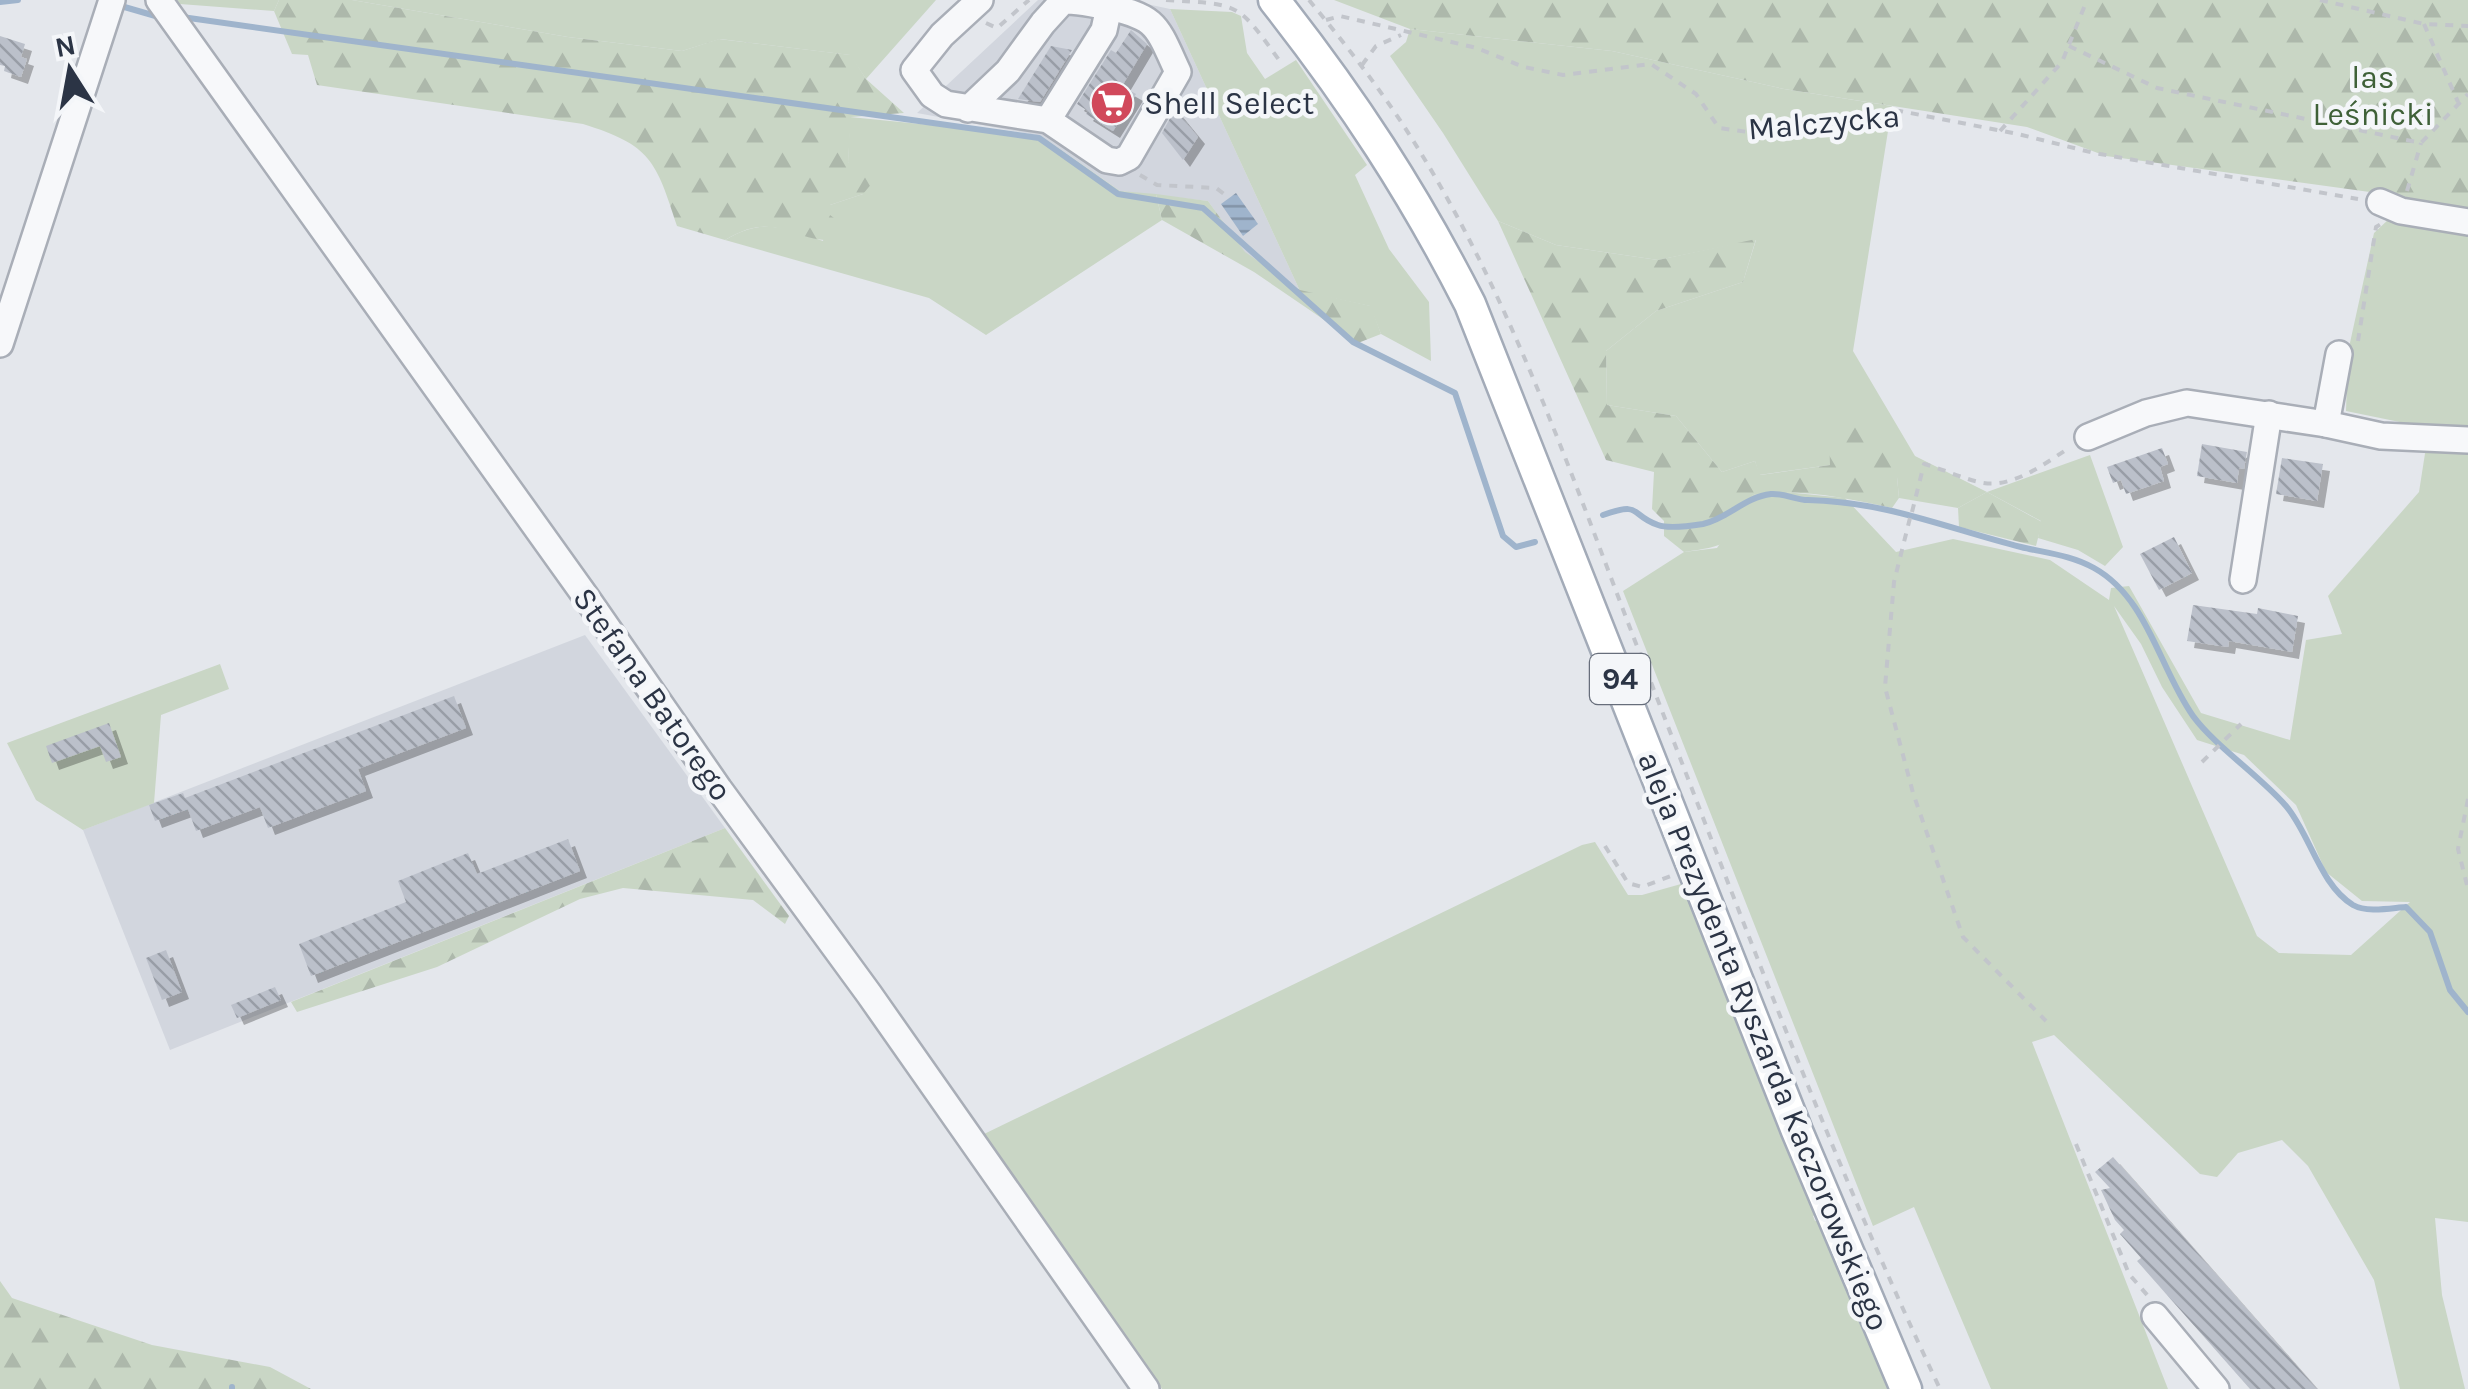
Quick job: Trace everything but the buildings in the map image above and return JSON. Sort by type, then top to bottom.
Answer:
[{"type":"main road","name":"aleja Prezydenta Ryszarda Kaczorowskiego","points":[[1274,0],[1339,82],[1412,194],[1470,304],[1805,1149],[1906,1389]]},
{"type":"street","points":[[0,344],[112,0]]},
{"type":"street","name":"Stefana Batorego","points":[[159,0],[483,452],[718,789],[869,994],[1146,1389]]},
{"type":"street","points":[[968,109],[1008,71],[1042,22],[1063,1],[1146,16],[1159,31],[1178,72],[1130,157],[1120,162],[1107,160],[1048,120],[968,109],[937,100],[914,70],[942,35],[980,0]]},
{"type":"street","points":[[1048,120],[1104,30],[1109,8]]},
{"type":"street","points":[[2390,206],[2468,222]]},
{"type":"street","points":[[2326,424],[2338,359]]},
{"type":"street","points":[[2088,437],[2146,413],[2187,403],[2381,436],[2468,440]]},
{"type":"street","points":[[2243,580],[2269,414]]},
{"type":"street","points":[[2155,1310],[2216,1389]]},
{"type":"path","points":[[997,28],[1028,0]]},
{"type":"path","points":[[1166,0],[1231,6],[1244,14],[1278,60]]},
{"type":"path","points":[[2000,132],[2062,62],[2088,0]]},
{"type":"path","points":[[2320,0],[2424,24],[2468,26]]},
{"type":"path","name":"Malczycka","points":[[1326,20],[1340,16],[1477,48],[1524,68],[1563,76],[1651,64],[1696,94],[1719,128],[1755,132],[1880,110],[1900,111],[2094,153],[2390,206]]},
{"type":"path","points":[[2424,24],[2458,102]]},
{"type":"path","points":[[1361,66],[1376,46],[1405,33]]},
{"type":"path","points":[[2069,46],[2158,88],[2421,143]]},
{"type":"path","points":[[2338,359],[2354,363],[2376,227],[2421,143],[2468,94]]},
{"type":"path","points":[[1120,162],[1157,186],[1216,188],[1228,197]]},
{"type":"path","points":[[2046,1021],[1962,937],[1913,793],[1884,687],[1894,582],[1924,464],[1978,482],[1997,482],[2028,474],[2088,437]]},
{"type":"path","points":[[2202,762],[2240,724]]},
{"type":"path","points":[[2468,799],[2458,849],[2468,890]]},
{"type":"path","points":[[1605,846],[1628,883],[1642,887],[1694,867]]},
{"type":"path","points":[[2076,1144],[2129,1274],[2155,1310]]},
{"type":"shaded area","points":[[1038,0],[1128,0],[1170,9],[1300,291],[1245,253],[1208,201],[1120,191],[1041,136],[917,113]]},
{"type":"shaded area","points":[[585,635],[725,828],[170,1050],[83,830]]},
{"type":"green space","points":[[177,0],[279,0],[274,11],[180,4]]},
{"type":"green space","points":[[279,0],[352,0],[568,37],[682,51],[719,39],[851,55],[866,79],[904,113],[851,117],[848,162],[873,182],[863,194],[830,205],[830,215],[842,224],[840,240],[758,227],[725,240],[677,226],[648,158],[606,132],[583,124],[317,85],[308,55],[292,54],[274,11]]},
{"type":"green space","points":[[352,0],[936,0],[866,79],[850,55],[720,39],[682,51],[568,37]]},
{"type":"green space","name":"las Leśnicki","points":[[1334,0],[2468,0],[2468,214],[2377,193],[2106,156],[2027,127],[1784,89],[1612,51],[1410,29]]},
{"type":"green space","points":[[1170,9],[1232,12],[1241,16],[1247,53],[1265,79],[1296,60],[1367,165],[1355,175],[1389,249],[1429,302],[1431,361],[1381,334],[1370,306],[1300,291]]},
{"type":"green space","points":[[1410,29],[1612,51],[1784,89],[1892,106],[1853,351],[1915,456],[1987,492],[1958,508],[1899,498],[1897,477],[1830,465],[1759,475],[1755,461],[1722,472],[1676,416],[1607,405],[1606,351],[1656,311],[1743,282],[1756,240],[1658,260],[1556,245],[1498,221],[1390,56],[1406,42]]},
{"type":"green space","points":[[850,117],[1041,136],[1120,191],[1156,194],[1162,220],[986,335],[929,298],[725,240],[751,229],[774,227],[823,241],[830,205],[863,194],[848,162]]},
{"type":"green space","points":[[1156,194],[1208,201],[1245,252],[1300,290],[1371,306],[1381,334],[1358,343],[1254,272],[1162,220]]},
{"type":"green space","points":[[2389,219],[2468,232],[2468,1222],[2435,1218],[2442,1295],[2465,1389],[2400,1389],[2374,1280],[2308,1166],[2282,1140],[2238,1153],[2217,1177],[2200,1174],[2054,1035],[2032,1042],[2168,1389],[1991,1389],[1914,1207],[1873,1226],[1623,591],[1684,552],[1717,548],[1753,495],[1776,491],[1845,498],[1896,552],[1953,539],[2050,560],[2109,600],[2111,588],[2129,586],[2201,713],[2290,740],[2306,640],[2342,634],[2328,596],[2419,492],[2429,428],[2346,411],[2348,352],[2374,233]],"holes":[[[2114,606],[2141,644],[2162,687],[2197,740],[2244,755],[2296,805],[2326,872],[2362,901],[2410,902],[2351,955],[2279,953],[2257,936]]]},
{"type":"green space","points":[[1498,221],[1556,245],[1658,260],[1756,239],[1743,282],[1656,311],[1606,351],[1607,405],[1676,416],[1722,472],[1755,461],[1760,475],[1830,465],[1829,436],[1849,421],[1877,430],[1897,477],[1899,498],[1892,508],[1804,493],[1753,495],[1731,538],[1714,547],[1684,552],[1664,536],[1664,521],[1652,509],[1654,472],[1606,460]]},
{"type":"green space","points":[[2090,455],[2123,547],[2105,566],[2078,550],[2038,538],[2041,521],[1987,492]]},
{"type":"green space","points":[[1987,492],[2042,522],[2036,546],[1959,527],[1958,508]]},
{"type":"green space","points":[[220,664],[229,689],[161,715],[154,803],[83,830],[36,800],[7,743]]},
{"type":"green space","points":[[725,828],[789,916],[785,924],[753,900],[623,888],[580,899],[437,967],[297,1012],[291,1002]]},
{"type":"green space","points":[[1595,842],[1628,895],[1681,884],[1689,890],[1743,1026],[1740,1032],[1745,1031],[1817,1214],[1813,1216],[1815,1221],[1819,1220],[1893,1389],[1162,1389],[982,1135]]},
{"type":"green space","points":[[0,1281],[12,1298],[152,1345],[270,1367],[311,1389],[0,1389]]},
{"type":"water","points":[[1236,193],[1258,224],[1243,236],[1221,204]]},
{"type":"waterway","points":[[0,2],[18,0]]},
{"type":"waterway","points":[[121,6],[159,17]]},
{"type":"waterway","points":[[182,17],[1039,138],[1118,194],[1203,208],[1353,342],[1455,393],[1503,536],[1516,547],[1535,542]]},
{"type":"waterway","points":[[1603,515],[1630,509],[1658,525],[1692,526],[1712,521],[1753,499],[1776,494],[1891,511],[2067,557],[2094,568],[2112,581],[2140,615],[2193,716],[2286,806],[2342,896],[2365,909],[2406,907],[2430,932],[2450,990],[2468,1012]]},
{"type":"place","name":"Shell Select","points":[[1112,103]]}]
